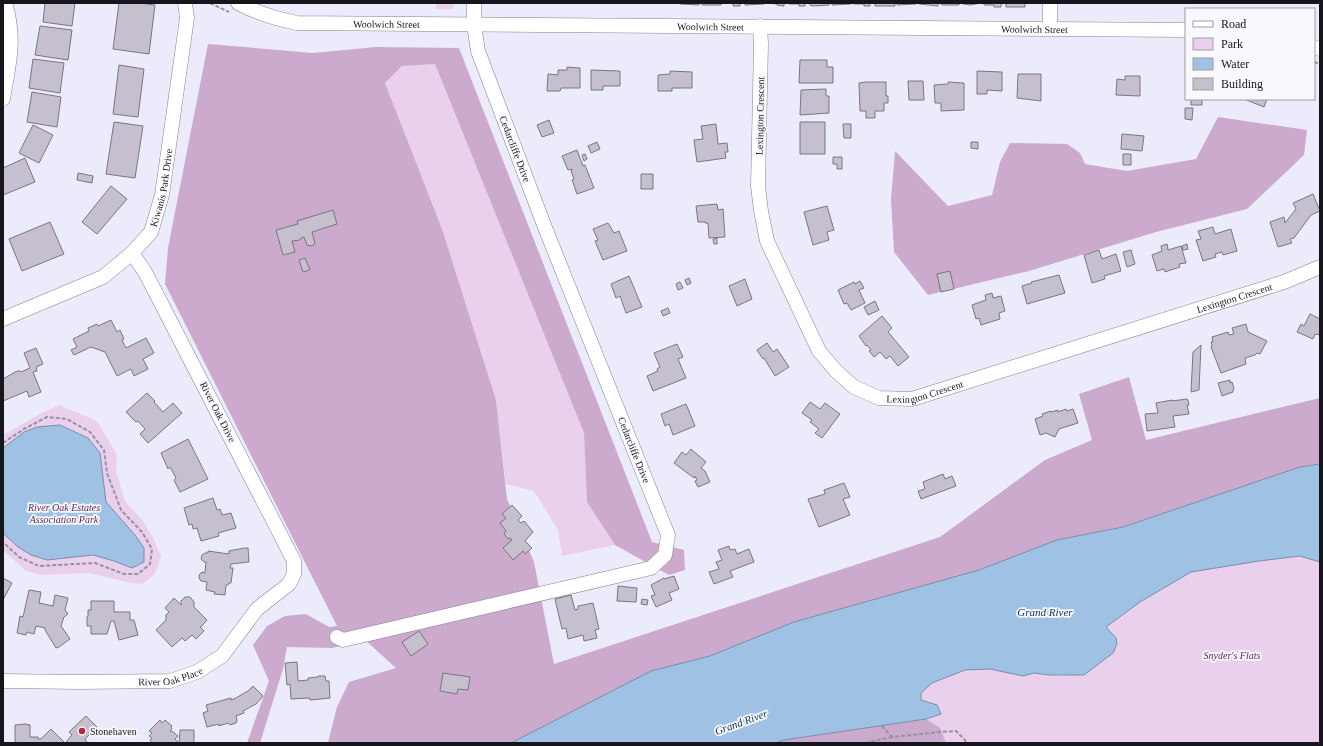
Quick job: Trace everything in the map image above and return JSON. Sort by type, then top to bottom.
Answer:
[{"type":"street","points":[[3,99],[12,45],[10,20],[5,3]]},
{"type":"street","name":"Kiwanis Park Drive","points":[[3,319],[103,277],[132,253],[151,232],[162,195],[187,18],[185,3]]},
{"type":"street","name":"Kiwanis Park Drive","points":[[187,18],[195,3]]},
{"type":"street","name":"Woolwich Street","points":[[238,3],[256,12],[277,19],[297,23],[1185,30]]},
{"type":"street","name":"Cedarcliffe Drive","points":[[337,637],[343,640],[651,568],[665,555],[668,534],[544,225],[478,51],[474,25],[474,3]]},
{"type":"street","points":[[1050,3],[1050,28]]},
{"type":"street","name":"Lexington Crescent","points":[[760,26],[761,44],[758,186],[767,241],[819,350],[836,371],[854,387],[879,398],[912,399],[1276,284],[1320,267]]},
{"type":"street","name":"River Oak Drive","points":[[132,253],[149,279],[294,561],[294,574]]},
{"type":"street","name":"River Oak Place","points":[[3,681],[170,681],[197,672],[222,656],[257,609],[288,584],[294,574]]},
{"type":"path","points":[[3,443],[24,429],[47,417],[66,419],[90,432],[104,450],[107,473],[121,510],[142,532],[152,549],[150,564],[138,574],[124,574],[95,563],[39,566],[19,557],[3,542]]},
{"type":"path","points":[[882,726],[892,737]]},
{"type":"path","points":[[865,743],[892,737],[956,731],[966,743]]},
{"type":"green space","points":[[436,3],[454,3],[453,9],[436,9]]},
{"type":"green space","points":[[435,64],[584,433],[587,502],[615,545],[562,556],[558,530],[534,491],[506,484],[496,400],[442,229],[385,83],[402,66]]},
{"type":"green space","name":"River Oak Estates Association Park","points":[[59,405],[97,421],[117,455],[116,471],[125,501],[143,521],[161,556],[155,574],[142,584],[131,583],[89,573],[42,575],[26,571],[3,550],[3,435]]},
{"type":"green space","name":"Snyder's Flats","points":[[1320,551],[1320,743],[776,743],[940,715],[937,705],[921,700],[921,693],[932,683],[965,670],[990,669],[1023,676],[1034,673],[1066,676],[1106,627],[1140,602],[1191,572]]},
{"type":"shaded area","points":[[208,44],[313,53],[376,47],[459,48],[652,542],[684,550],[685,570],[669,575],[615,545],[587,502],[584,433],[435,64],[402,66],[385,83],[442,229],[496,400],[507,499],[534,562],[554,664],[940,537],[1045,460],[1092,440],[1079,394],[1129,377],[1146,440],[1320,398],[1320,464],[1300,467],[1123,527],[1057,540],[979,570],[794,622],[710,656],[651,671],[511,743],[328,743],[337,707],[349,682],[396,668],[365,640],[332,648],[287,647],[283,669],[260,743],[247,743],[269,681],[253,645],[267,626],[285,616],[306,614],[329,627],[337,626],[165,284],[168,248]]},
{"type":"shaded area","points":[[1218,117],[1307,130],[1304,155],[1247,209],[1156,232],[1029,271],[928,295],[894,252],[891,199],[895,151],[948,206],[992,195],[1000,162],[1010,143],[1067,144],[1080,153],[1085,164],[1127,171],[1196,159]]},
{"type":"shaded area","points":[[926,719],[940,728],[946,743],[776,743],[784,740]]},
{"type":"water","name":"River Oak Estates Association Park","points":[[60,425],[88,438],[100,453],[106,502],[135,535],[144,548],[144,562],[132,568],[93,555],[47,560],[31,555],[18,547],[3,533],[3,448],[24,432],[37,427]]},
{"type":"water","name":"Grand River","points":[[1320,464],[1320,562],[1300,556],[1191,572],[1140,602],[1106,627],[1116,638],[1117,644],[1113,653],[1084,675],[1049,675],[1034,673],[1023,676],[990,669],[965,670],[932,683],[921,693],[921,700],[937,705],[941,714],[926,719],[784,740],[776,743],[511,743],[651,671],[710,656],[794,622],[979,570],[1057,540],[1123,527],[1300,467]]},
{"type":"building","points":[[45,3],[75,3],[72,26],[43,22]]},
{"type":"building","points":[[119,3],[155,5],[149,54],[113,49]]},
{"type":"building","points":[[699,3],[699,5],[680,4]]},
{"type":"building","points":[[702,3],[721,3],[721,5],[702,5]]},
{"type":"building","points":[[733,3],[740,3],[740,6],[733,6]]},
{"type":"building","points":[[745,3],[764,3],[764,4],[745,5]]},
{"type":"building","points":[[767,3],[784,3],[784,6],[777,4]]},
{"type":"building","points":[[789,3],[805,3],[805,6],[799,6],[799,4]]},
{"type":"building","points":[[810,3],[829,3],[829,5],[813,6],[810,5]]},
{"type":"building","points":[[832,3],[851,3],[851,4],[832,5]]},
{"type":"building","points":[[854,3],[870,3],[870,6],[864,6],[864,4]]},
{"type":"building","points":[[875,3],[895,3],[895,6],[875,6]]},
{"type":"building","points":[[897,3],[916,3],[916,4],[897,5]]},
{"type":"building","points":[[938,3],[938,6],[919,4]]},
{"type":"building","points":[[941,3],[959,3],[959,5],[943,5]]},
{"type":"building","points":[[963,3],[981,3],[970,5]]},
{"type":"building","points":[[984,3],[1001,3],[1001,7],[984,5]]},
{"type":"building","points":[[1006,3],[1025,3],[1025,7],[1006,7]]},
{"type":"building","points":[[40,26],[72,30],[68,60],[35,55]]},
{"type":"building","points":[[33,59],[64,63],[60,93],[29,88]]},
{"type":"building","points":[[800,60],[827,60],[827,67],[833,67],[833,83],[799,83]]},
{"type":"building","points":[[119,65],[144,69],[138,117],[113,114]]},
{"type":"building","points":[[567,67],[580,68],[580,88],[561,88],[560,91],[547,91],[548,74],[558,75],[558,70],[567,70]]},
{"type":"building","points":[[591,70],[620,71],[620,86],[603,86],[603,90],[591,90]]},
{"type":"building","points":[[670,71],[692,72],[692,88],[672,88],[672,91],[658,91],[658,75],[670,74]]},
{"type":"building","points":[[977,71],[1002,72],[1002,91],[987,90],[987,94],[977,94]]},
{"type":"building","points":[[1018,74],[1041,74],[1041,101],[1017,98]]},
{"type":"building","points":[[1125,76],[1140,76],[1140,96],[1116,95],[1117,79],[1125,80]]},
{"type":"building","points":[[908,81],[923,81],[924,100],[909,100]]},
{"type":"building","points":[[886,82],[886,96],[888,96],[888,103],[884,103],[884,111],[875,111],[875,118],[866,118],[866,111],[860,111],[859,83]]},
{"type":"building","points":[[948,82],[964,83],[964,110],[941,111],[941,103],[935,103],[934,85],[948,84]]},
{"type":"building","points":[[826,89],[826,96],[829,96],[829,113],[800,115],[801,90]]},
{"type":"building","points":[[32,92],[61,97],[57,127],[27,122]]},
{"type":"building","points":[[1191,100],[1202,100],[1202,105],[1191,105]]},
{"type":"building","points":[[1246,100],[1267,100],[1264,107]]},
{"type":"building","points":[[1185,108],[1193,108],[1192,120],[1185,119]]},
{"type":"building","points":[[549,120],[554,133],[542,137],[537,125]]},
{"type":"building","points":[[114,122],[143,126],[135,178],[106,174]]},
{"type":"building","points":[[800,122],[825,122],[825,154],[800,154]]},
{"type":"building","points":[[716,124],[718,144],[727,143],[728,152],[725,152],[726,158],[697,162],[694,140],[703,139],[701,126]]},
{"type":"building","points":[[843,124],[851,124],[851,138],[844,138]]},
{"type":"building","points":[[33,125],[53,135],[39,163],[19,153]]},
{"type":"building","points":[[1122,134],[1144,136],[1142,151],[1121,149]]},
{"type":"building","points":[[597,142],[600,149],[591,153],[588,146]]},
{"type":"building","points":[[971,142],[978,142],[978,149],[971,148]]},
{"type":"building","points":[[577,150],[594,188],[577,194],[572,180],[574,179],[571,171],[572,169],[568,170],[562,156]]},
{"type":"building","points":[[585,154],[587,159],[584,161],[582,155]]},
{"type":"building","points":[[1123,154],[1131,154],[1131,165],[1123,165]]},
{"type":"building","points":[[833,157],[842,157],[842,169],[837,169],[837,164],[833,164]]},
{"type":"building","points":[[25,158],[35,182],[3,195],[3,168]]},
{"type":"building","points":[[78,173],[93,176],[92,183],[77,180]]},
{"type":"building","points":[[641,174],[653,174],[653,189],[641,189]]},
{"type":"building","points":[[111,186],[127,199],[97,234],[82,222]]},
{"type":"building","points":[[1313,194],[1320,211],[1311,215],[1294,238],[1290,239],[1292,243],[1278,247],[1270,222],[1284,217],[1285,223],[1296,209],[1293,203]]},
{"type":"building","points":[[717,204],[718,210],[723,209],[725,237],[709,238],[708,223],[698,222],[696,206]]},
{"type":"building","points":[[827,206],[834,230],[827,232],[829,240],[813,245],[804,212]]},
{"type":"building","points":[[333,210],[337,224],[312,232],[315,243],[314,245],[307,245],[304,237],[300,240],[292,241],[295,252],[283,255],[276,230],[298,224],[297,221]]},
{"type":"building","points":[[50,222],[64,254],[22,271],[9,239]]},
{"type":"building","points":[[608,223],[614,233],[619,231],[627,251],[603,260],[595,241],[598,240],[593,229]]},
{"type":"building","points":[[1213,227],[1215,234],[1231,229],[1237,251],[1223,255],[1222,252],[1215,254],[1216,257],[1203,261],[1196,240],[1201,239],[1198,231]]},
{"type":"building","points":[[717,238],[717,244],[714,244],[713,239]]},
{"type":"building","points":[[1167,244],[1168,250],[1181,246],[1186,263],[1179,264],[1180,267],[1165,272],[1164,269],[1157,271],[1152,255],[1162,251],[1161,246]]},
{"type":"building","points":[[1187,244],[1188,249],[1183,250],[1182,246]]},
{"type":"building","points":[[1099,250],[1102,259],[1116,254],[1121,271],[1104,276],[1105,279],[1092,283],[1084,255]]},
{"type":"building","points":[[1131,250],[1135,264],[1127,267],[1123,252]]},
{"type":"building","points":[[305,258],[310,270],[303,272],[299,260]]},
{"type":"building","points":[[950,271],[954,289],[941,292],[937,274]]},
{"type":"building","points":[[1059,275],[1065,293],[1027,304],[1022,286],[1032,283],[1031,282]]},
{"type":"building","points":[[629,276],[642,307],[626,313],[620,296],[616,298],[611,284]]},
{"type":"building","points":[[689,278],[691,283],[687,285],[685,280]]},
{"type":"building","points":[[745,279],[752,299],[737,306],[729,286]]},
{"type":"building","points":[[860,281],[864,288],[859,290],[865,303],[851,310],[847,303],[844,304],[838,290],[854,282],[855,284]]},
{"type":"building","points":[[680,282],[683,288],[678,290],[676,284]]},
{"type":"building","points":[[992,293],[993,298],[1001,296],[1005,311],[999,313],[1000,319],[981,325],[979,318],[976,319],[972,305],[986,300],[985,295]]},
{"type":"building","points":[[875,301],[879,310],[868,315],[864,307]]},
{"type":"building","points":[[668,308],[670,313],[663,316],[661,311]]},
{"type":"building","points":[[1310,314],[1320,319],[1320,335],[1315,334],[1313,339],[1297,332],[1301,324],[1304,326]]},
{"type":"building","points":[[882,316],[892,328],[888,332],[909,357],[898,366],[890,356],[886,359],[880,352],[874,357],[869,351],[871,350],[859,336]]},
{"type":"building","points":[[111,320],[117,332],[120,330],[124,339],[122,340],[126,348],[146,338],[154,353],[143,359],[148,369],[134,376],[131,369],[117,376],[105,352],[91,347],[74,355],[71,350],[77,347],[73,339],[89,331],[88,328],[97,324],[98,326]]},
{"type":"building","points":[[1246,324],[1248,332],[1267,341],[1260,354],[1257,353],[1245,358],[1246,364],[1221,373],[1211,347],[1211,342],[1213,342],[1212,337],[1228,332],[1229,335],[1234,334],[1232,328]]},
{"type":"building","points":[[767,343],[773,352],[777,349],[789,367],[775,376],[764,358],[763,359],[757,350]]},
{"type":"building","points":[[677,344],[683,357],[678,359],[686,378],[653,391],[647,376],[658,371],[657,369],[660,367],[654,353]]},
{"type":"building","points":[[1201,345],[1199,390],[1191,392],[1193,352]]},
{"type":"building","points":[[36,348],[43,364],[36,367],[37,371],[33,372],[41,392],[29,397],[27,391],[3,401],[3,379],[17,371],[21,372],[30,368],[24,353]]},
{"type":"building","points":[[1230,380],[1230,383],[1232,382],[1234,389],[1233,392],[1222,396],[1218,383]]},
{"type":"building","points":[[147,393],[163,412],[173,403],[182,413],[148,443],[140,434],[145,429],[138,421],[136,422],[126,412]]},
{"type":"building","points":[[1187,399],[1189,414],[1173,416],[1175,427],[1147,431],[1145,414],[1158,413],[1156,403]]},
{"type":"building","points":[[810,402],[820,409],[825,403],[840,414],[822,438],[815,433],[819,429],[810,422],[812,420],[802,413]]},
{"type":"building","points":[[686,404],[695,426],[673,435],[669,424],[665,426],[661,414]]},
{"type":"building","points":[[1066,409],[1067,411],[1073,409],[1078,423],[1059,429],[1055,437],[1046,433],[1040,435],[1035,419],[1043,416],[1042,414],[1051,411],[1058,410],[1058,412]]},
{"type":"building","points":[[188,439],[208,479],[180,492],[174,480],[176,478],[170,467],[168,469],[161,453]]},
{"type":"building","points":[[691,449],[706,462],[701,468],[705,471],[710,482],[698,487],[695,481],[697,480],[695,476],[694,478],[674,463],[682,452],[686,455]]},
{"type":"building","points":[[943,474],[945,479],[952,476],[956,486],[921,499],[918,491],[925,489],[923,482]]},
{"type":"building","points":[[844,483],[850,497],[843,499],[850,515],[819,527],[808,499],[825,494],[824,490]]},
{"type":"building","points":[[213,498],[217,510],[220,509],[222,515],[231,513],[236,528],[218,533],[219,536],[201,541],[197,528],[193,529],[192,524],[189,525],[184,508]]},
{"type":"building","points":[[512,505],[522,516],[518,520],[521,523],[524,521],[533,532],[525,541],[532,548],[525,554],[523,551],[513,560],[503,548],[512,540],[510,538],[508,539],[504,534],[506,531],[500,523],[506,518],[502,514]]},
{"type":"building","points":[[729,546],[730,550],[735,549],[737,554],[749,549],[754,562],[730,571],[733,577],[714,584],[709,572],[719,569],[716,562],[722,560],[718,550]]},
{"type":"building","points":[[248,548],[249,562],[231,564],[230,568],[233,568],[231,583],[226,585],[225,595],[214,594],[215,592],[206,590],[207,582],[201,581],[199,578],[199,575],[202,572],[205,573],[206,562],[201,559],[202,555],[208,553],[208,551],[229,554],[229,551]]},
{"type":"building","points":[[674,576],[679,589],[669,593],[672,600],[656,607],[651,596],[655,595],[651,585],[664,578]]},
{"type":"building","points":[[3,578],[12,583],[3,600]]},
{"type":"building","points":[[618,586],[637,588],[636,602],[617,601]]},
{"type":"building","points":[[29,590],[41,592],[39,603],[53,606],[55,595],[68,598],[65,610],[68,614],[64,617],[61,626],[70,639],[59,647],[56,648],[45,628],[36,626],[34,634],[27,632],[26,635],[17,633],[20,616],[23,617]]},
{"type":"building","points":[[571,595],[575,610],[578,609],[578,606],[593,603],[599,629],[595,630],[597,638],[584,641],[583,635],[568,639],[566,628],[562,629],[555,599]]},
{"type":"building","points":[[185,597],[190,597],[194,602],[194,607],[207,620],[200,627],[204,631],[196,639],[192,635],[185,641],[182,638],[172,647],[156,630],[166,620],[166,615],[169,612],[165,608],[174,598],[181,605],[181,601]]},
{"type":"building","points":[[642,599],[648,600],[647,605],[641,604]]},
{"type":"building","points":[[91,601],[114,601],[114,612],[130,612],[130,620],[134,620],[138,635],[119,640],[114,621],[111,621],[107,634],[91,634],[91,626],[87,626],[87,617],[88,610],[91,610]]},
{"type":"building","points":[[419,631],[428,644],[411,656],[402,642]]},
{"type":"building","points":[[297,662],[298,681],[308,680],[308,678],[318,676],[325,676],[326,681],[329,681],[330,698],[310,700],[310,698],[291,699],[290,684],[287,685],[285,663]]},
{"type":"building","points":[[443,673],[470,677],[468,690],[458,689],[457,694],[440,691]]},
{"type":"building","points":[[253,686],[263,696],[256,704],[243,711],[244,713],[236,716],[236,723],[230,725],[228,723],[219,726],[219,724],[207,727],[203,713],[208,711],[206,705],[231,698],[231,700],[234,699],[248,691]]},
{"type":"building","points":[[86,716],[97,727],[85,739],[87,743],[65,743],[72,735],[69,732]]},
{"type":"building","points":[[160,720],[162,723],[165,720],[172,726],[170,731],[178,736],[175,739],[179,743],[152,743],[150,740],[152,738],[149,736],[152,733],[149,731]]},
{"type":"building","points":[[15,725],[30,725],[30,737],[38,737],[38,739],[41,739],[51,729],[65,743],[15,743]]},
{"type":"building","points":[[180,730],[194,730],[194,743],[179,743]]},
{"type":"place","name":"Stonehaven","points":[[82,731]]}]
